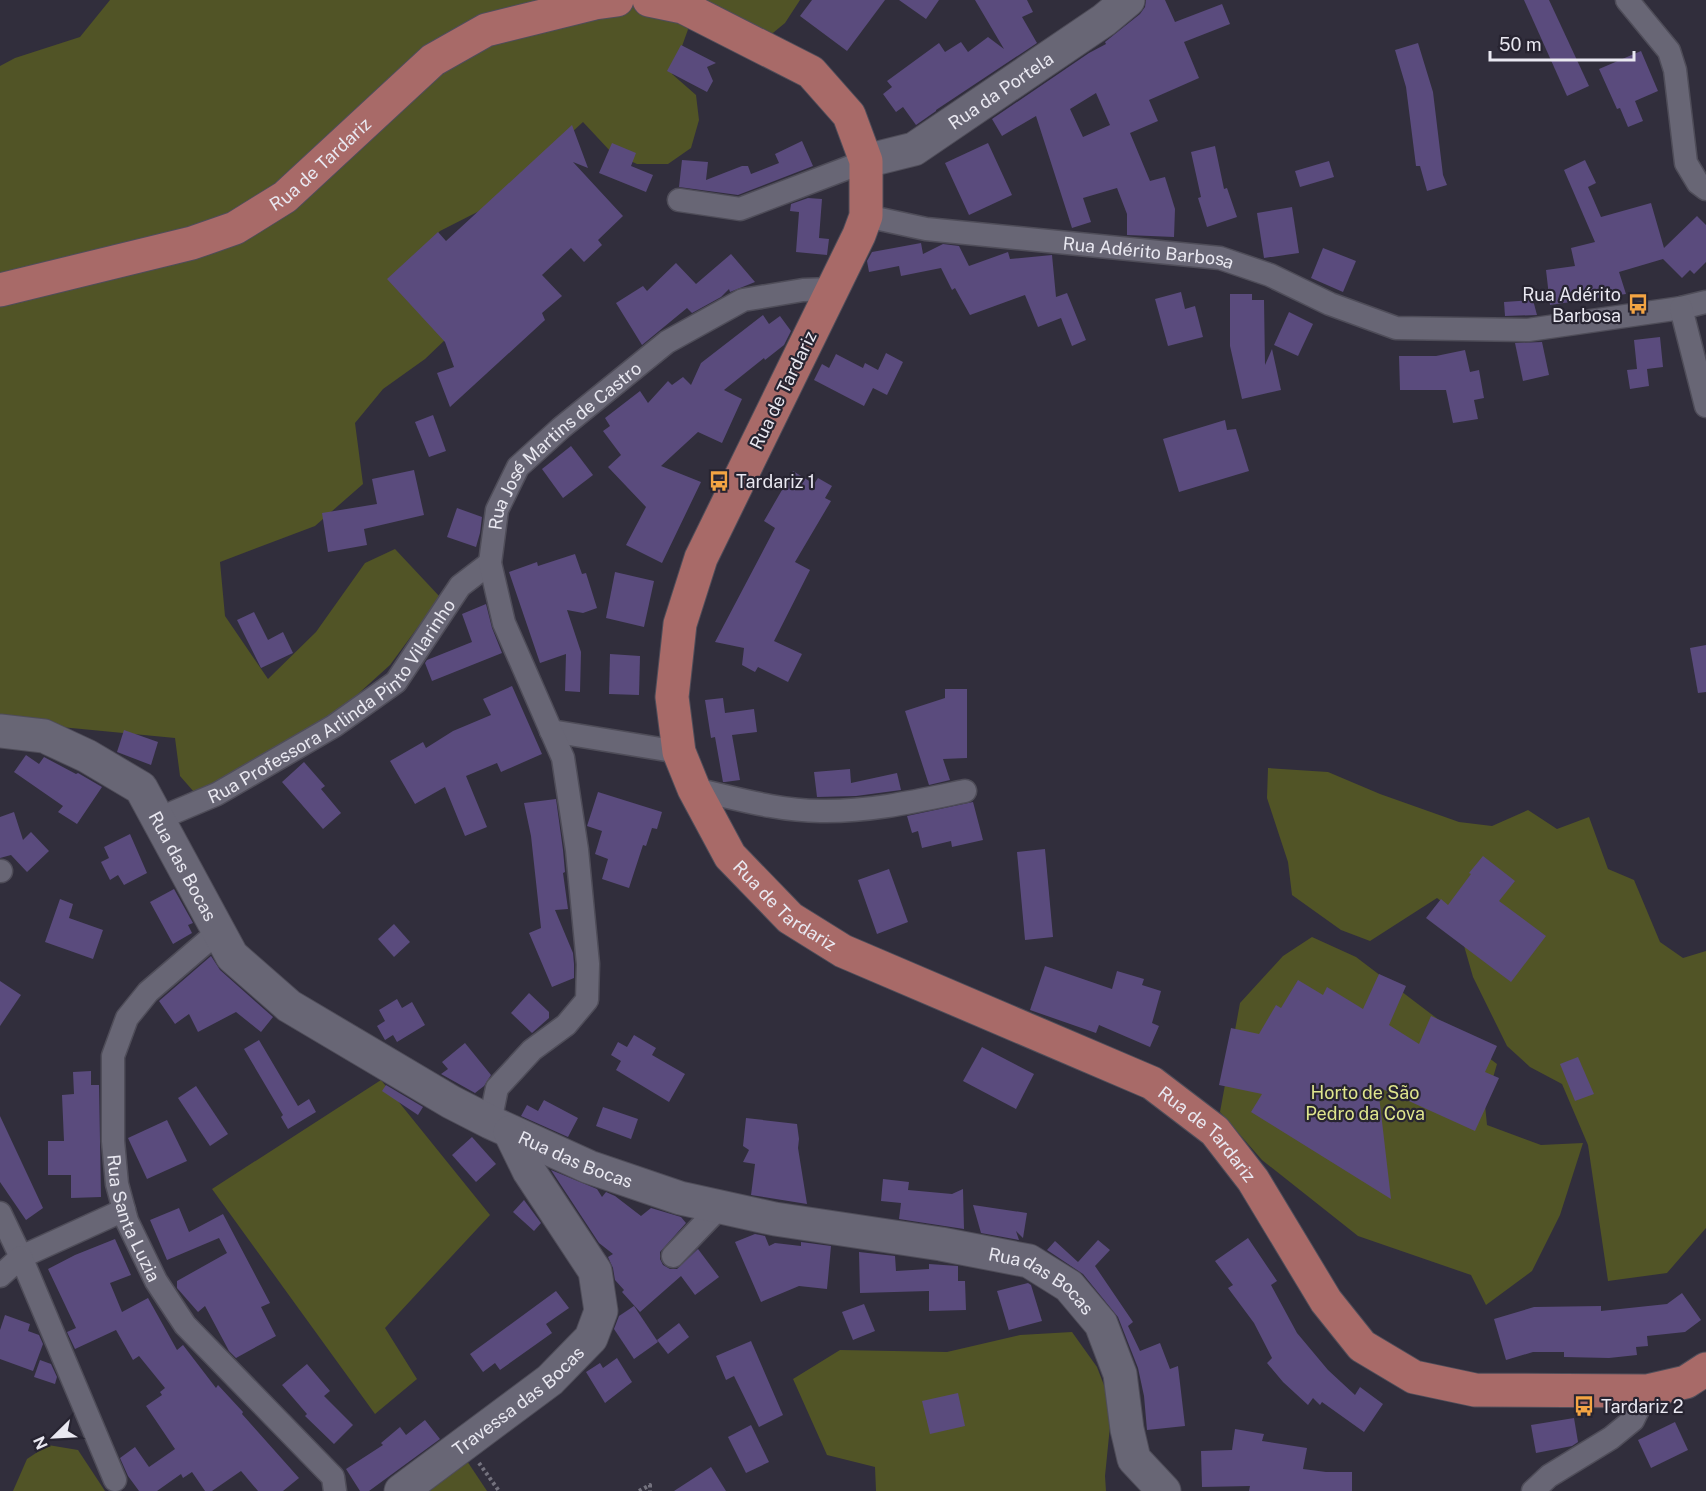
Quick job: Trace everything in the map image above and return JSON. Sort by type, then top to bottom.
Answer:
[{"type":"main road","name":"Rua de Tardariz","points":[[0,290],[192,243],[235,228],[285,197],[433,60],[486,30],[616,0]]},
{"type":"main road","name":"Rua de Tardariz","points":[[650,0],[683,7],[811,72],[849,115],[866,161],[866,216],[859,236],[701,558],[680,624],[672,697],[679,752],[694,789],[730,856],[790,918],[843,951],[1152,1083],[1215,1131],[1253,1180],[1326,1301],[1362,1346],[1414,1377],[1475,1390],[1647,1391],[1686,1382],[1706,1369]]},
{"type":"street","name":"Rua da Portela","points":[[866,161],[914,149],[1104,20],[1128,0]]},
{"type":"street","points":[[1627,0],[1669,51],[1675,70],[1686,163],[1698,183],[1706,189]]},
{"type":"street","points":[[679,200],[740,209],[866,161]]},
{"type":"street","name":"Rua Adérito Barbosa","points":[[866,216],[926,229],[1220,258],[1270,275],[1330,304],[1396,328],[1528,330],[1681,308],[1706,302]]},
{"type":"street","name":"Rua José Martins de Castro","points":[[500,1127],[497,1088],[532,1050],[566,1025],[586,1000],[588,964],[577,850],[563,758],[504,623],[490,563],[497,510],[518,467],[561,428],[667,342],[743,300],[803,290],[832,289]]},
{"type":"street","points":[[1681,308],[1706,406]]},
{"type":"street","name":"Rua Professora Arlinda Pinto Vilarinho","points":[[158,819],[217,794],[334,726],[396,682],[459,586],[490,563]]},
{"type":"street","points":[[551,730],[679,752]]},
{"type":"street","name":"Rua das Bocas","points":[[0,731],[44,736],[87,756],[141,788],[232,956],[289,1006],[451,1102],[589,1167],[680,1198],[775,1219],[941,1244],[1029,1261],[1069,1286],[1101,1324],[1120,1374],[1127,1429],[1134,1459],[1164,1491]]},
{"type":"street","points":[[694,789],[766,805],[818,811],[873,809],[965,791]]},
{"type":"street","name":"Rua Santa Luzia","points":[[219,932],[148,992],[127,1018],[113,1056],[113,1141],[117,1184],[127,1221],[156,1281],[185,1325],[338,1486]]},
{"type":"street","name":"Travessa das Bocas","points":[[401,1491],[550,1380],[591,1338],[601,1311],[595,1271],[500,1127]]},
{"type":"street","points":[[673,1256],[720,1207]]},
{"type":"street","points":[[0,1276],[21,1257],[123,1210]]},
{"type":"street","points":[[0,1214],[21,1257],[115,1480]]},
{"type":"street","points":[[1533,1491],[1549,1476],[1611,1438],[1634,1420],[1647,1391]]},
{"type":"path","points":[[464,1443],[499,1491]]},
{"type":"path","points":[[639,1491],[650,1485],[650,1491]]},
{"type":"green space","points":[[110,0],[800,0],[785,23],[768,37],[695,10],[672,74],[696,95],[699,120],[691,148],[668,164],[637,164],[611,152],[583,122],[495,203],[440,231],[390,278],[447,338],[425,359],[383,389],[355,423],[363,484],[315,526],[220,562],[225,616],[268,679],[316,632],[365,563],[395,549],[440,597],[390,665],[338,712],[224,784],[194,792],[180,776],[175,738],[40,725],[0,728],[0,66],[15,58],[80,37]]},
{"type":"green space","points":[[1268,768],[1328,772],[1380,794],[1459,822],[1492,826],[1528,810],[1557,829],[1589,817],[1608,869],[1634,880],[1660,942],[1683,958],[1706,951],[1706,1228],[1667,1273],[1608,1281],[1588,1145],[1562,1084],[1530,1067],[1507,1046],[1473,977],[1454,911],[1437,898],[1370,941],[1341,930],[1292,895],[1288,862],[1267,798]]},
{"type":"green space","name":"Horto de São Pedro da Cova","points":[[1312,937],[1356,957],[1497,1064],[1485,1105],[1487,1125],[1541,1145],[1583,1143],[1560,1215],[1532,1271],[1486,1305],[1471,1275],[1358,1236],[1262,1160],[1220,1112],[1240,1003],[1283,956]]},
{"type":"green space","points":[[381,1080],[490,1215],[385,1328],[417,1379],[375,1414],[212,1189]]},
{"type":"green space","points":[[1072,1332],[1097,1367],[1112,1406],[1105,1476],[1106,1491],[876,1491],[875,1467],[827,1455],[793,1379],[840,1350],[947,1352],[1020,1335]]},
{"type":"green space","points":[[48,1445],[78,1450],[105,1491],[13,1491],[27,1459]]},
{"type":"green space","points":[[465,1458],[487,1491],[422,1491]]},
{"type":"building","points":[[812,0],[885,0],[847,51],[800,16]]},
{"type":"building","points":[[899,0],[939,0],[926,19]]},
{"type":"building","points":[[975,0],[1027,0],[1033,12],[1022,17],[1037,43],[916,125],[903,107],[896,112],[883,94],[892,87],[887,81],[939,43],[945,52],[961,42],[968,52],[988,37],[1004,49]]},
{"type":"building","points":[[1146,0],[1165,0],[1175,22],[1222,4],[1230,24],[1184,42],[1199,78],[1149,100],[1158,121],[1130,133],[1150,181],[1165,177],[1175,209],[1174,237],[1127,235],[1127,214],[1117,188],[1083,198],[1091,222],[1072,228],[1036,116],[1002,136],[992,119],[1089,53],[1106,44],[1105,42],[1140,14],[1145,7]],"holes":[[[1096,93],[1110,125],[1083,137],[1070,109]]]},
{"type":"building","points":[[1524,0],[1549,0],[1589,86],[1567,96]]},
{"type":"building","points":[[1418,43],[1433,92],[1443,175],[1447,185],[1427,191],[1420,166],[1416,166],[1406,87],[1395,50]]},
{"type":"building","points":[[681,45],[716,63],[707,67],[713,81],[707,92],[667,71]]},
{"type":"building","points":[[1641,51],[1658,91],[1635,101],[1643,121],[1628,127],[1599,69]]},
{"type":"building","points":[[572,125],[588,168],[573,162],[623,216],[598,240],[602,245],[584,262],[571,248],[542,275],[562,296],[542,313],[545,320],[450,407],[437,373],[454,367],[445,342],[387,279],[438,232],[446,241]]},
{"type":"building","points":[[802,141],[813,166],[738,195],[679,187],[682,160],[708,162],[706,180],[742,166],[748,166],[751,174],[779,163],[775,154]]},
{"type":"building","points":[[612,143],[636,153],[631,166],[653,175],[646,192],[599,173]]},
{"type":"building","points":[[988,143],[1012,195],[969,215],[945,163]]},
{"type":"building","points":[[1215,146],[1224,189],[1227,188],[1237,217],[1207,227],[1198,198],[1201,197],[1191,152]]},
{"type":"building","points":[[1585,160],[1596,183],[1588,187],[1601,217],[1651,203],[1664,248],[1697,216],[1706,225],[1706,262],[1694,274],[1690,270],[1682,278],[1663,259],[1619,272],[1626,294],[1550,305],[1546,270],[1575,266],[1571,248],[1595,242],[1564,170]]},
{"type":"building","points":[[1329,161],[1334,177],[1300,187],[1295,171]]},
{"type":"building","points":[[808,198],[822,199],[819,238],[829,239],[827,255],[796,252],[799,212],[790,211],[791,204]]},
{"type":"building","points":[[1292,207],[1299,253],[1264,258],[1257,213]]},
{"type":"building","points":[[921,243],[923,254],[943,244],[959,246],[969,266],[1008,252],[1010,259],[1052,255],[1056,297],[1067,293],[1086,340],[1072,346],[1061,318],[1038,327],[1025,295],[970,315],[955,288],[952,290],[941,268],[901,276],[899,266],[869,272],[867,261],[872,252]]},
{"type":"building","points":[[1323,248],[1356,261],[1343,292],[1311,278]]},
{"type":"building","points":[[731,254],[755,282],[730,292],[729,289],[721,297],[692,313],[687,308],[642,345],[616,303],[643,286],[647,291],[676,263],[696,284]]},
{"type":"building","points":[[1181,292],[1185,309],[1195,306],[1203,337],[1168,346],[1155,299]]},
{"type":"building","points":[[1230,294],[1252,294],[1252,300],[1264,300],[1265,365],[1272,349],[1281,390],[1242,399],[1230,346]]},
{"type":"building","points":[[1533,300],[1537,315],[1505,316],[1504,302]]},
{"type":"building","points":[[1289,312],[1313,324],[1298,356],[1274,345]]},
{"type":"building","points":[[763,315],[769,324],[780,316],[791,331],[784,345],[724,390],[742,399],[722,443],[698,432],[661,466],[701,482],[662,563],[626,545],[646,507],[608,467],[621,455],[603,431],[610,426],[605,418],[640,391],[648,403],[668,381],[672,385],[683,377],[691,385],[701,363]]},
{"type":"building","points":[[1660,337],[1663,367],[1647,369],[1649,386],[1630,389],[1627,370],[1637,369],[1634,340]]},
{"type":"building","points":[[1542,342],[1549,375],[1523,381],[1515,343]]},
{"type":"building","points":[[1465,350],[1470,372],[1479,370],[1484,398],[1474,400],[1478,419],[1453,423],[1446,390],[1400,390],[1399,356],[1436,356]]},
{"type":"building","points":[[886,353],[903,362],[887,395],[873,388],[864,406],[814,380],[822,364],[829,368],[836,354],[863,368],[865,363],[878,370]]},
{"type":"building","points":[[433,415],[446,451],[429,457],[415,422]]},
{"type":"building","points":[[1225,420],[1227,430],[1236,429],[1249,471],[1179,492],[1163,439]]},
{"type":"building","points":[[571,446],[593,475],[563,498],[542,469]]},
{"type":"building","points":[[414,470],[424,515],[364,529],[367,545],[328,552],[322,513],[377,504],[372,479]]},
{"type":"building","points":[[793,471],[814,484],[818,478],[832,486],[825,498],[831,501],[795,562],[810,570],[774,641],[802,654],[788,682],[758,667],[755,672],[742,665],[744,648],[715,642],[775,528],[764,521]]},
{"type":"building","points":[[457,508],[482,517],[476,547],[447,537]]},
{"type":"building","points":[[575,554],[582,574],[586,573],[597,608],[583,613],[567,610],[581,652],[580,692],[565,691],[566,654],[540,663],[509,572],[537,562],[538,566]]},
{"type":"building","points":[[615,572],[654,581],[644,627],[606,618]]},
{"type":"building","points":[[486,604],[502,653],[432,681],[425,663],[427,660],[472,642],[462,614]]},
{"type":"building","points":[[254,612],[268,640],[283,632],[293,653],[261,668],[237,620]]},
{"type":"building","points":[[1706,645],[1706,692],[1698,693],[1690,648]]},
{"type":"building","points":[[610,654],[640,656],[639,695],[609,694]]},
{"type":"building","points":[[512,686],[542,754],[501,772],[497,763],[466,776],[487,827],[465,836],[445,787],[415,804],[390,761],[423,742],[426,748],[453,731],[491,715],[483,699]]},
{"type":"building","points":[[945,689],[967,689],[967,758],[943,759],[950,780],[929,785],[905,711],[945,698]]},
{"type":"building","points":[[723,698],[725,713],[754,709],[757,732],[732,735],[740,780],[725,782],[723,782],[715,737],[711,738],[705,700]]},
{"type":"building","points":[[124,730],[158,742],[151,765],[117,752]]},
{"type":"building","points":[[26,755],[39,764],[44,757],[102,787],[77,824],[58,812],[63,806],[14,772]]},
{"type":"building","points":[[304,762],[325,786],[321,789],[341,813],[323,829],[282,782]]},
{"type":"building","points":[[850,769],[851,783],[897,773],[901,790],[856,796],[817,797],[814,772]]},
{"type":"building","points":[[598,792],[662,812],[657,829],[652,828],[646,846],[643,845],[629,888],[602,879],[608,859],[595,854],[602,831],[587,826]]},
{"type":"building","points":[[556,799],[568,909],[555,910],[573,953],[574,978],[552,987],[529,933],[541,928],[531,836],[524,803]]},
{"type":"building","points":[[973,802],[983,840],[952,847],[951,841],[922,848],[918,831],[912,833],[907,816]]},
{"type":"building","points":[[14,812],[23,840],[31,832],[49,851],[27,872],[11,855],[0,858],[0,817]]},
{"type":"building","points":[[130,834],[147,873],[124,885],[118,875],[110,880],[101,862],[109,858],[104,847]]},
{"type":"building","points":[[1045,849],[1053,937],[1025,940],[1017,852]]},
{"type":"building","points":[[1483,856],[1515,881],[1499,901],[1546,936],[1511,982],[1426,918],[1441,899],[1448,905]]},
{"type":"building","points":[[889,869],[908,922],[877,934],[858,880]]},
{"type":"building","points":[[174,889],[193,923],[188,925],[192,933],[173,944],[150,902]]},
{"type":"building","points":[[60,899],[73,904],[69,918],[103,930],[93,959],[45,942]]},
{"type":"building","points":[[394,924],[410,942],[394,957],[378,939]]},
{"type":"building","points":[[211,956],[220,970],[273,1017],[261,1032],[236,1012],[198,1032],[189,1014],[175,1024],[159,1001]]},
{"type":"building","points":[[1045,966],[1112,989],[1117,971],[1144,979],[1142,985],[1161,991],[1152,1023],[1159,1026],[1150,1047],[1099,1025],[1096,1033],[1030,1010]]},
{"type":"building","points":[[1379,974],[1406,986],[1389,1025],[1419,1044],[1431,1016],[1497,1046],[1485,1072],[1499,1078],[1475,1131],[1378,1087],[1391,1199],[1251,1112],[1262,1094],[1219,1085],[1231,1028],[1259,1034],[1276,1005],[1281,1008],[1298,980],[1323,995],[1327,987],[1363,1009]]},
{"type":"building","points":[[0,981],[21,995],[0,1026]]},
{"type":"building","points":[[529,993],[549,1012],[549,1018],[532,1033],[511,1013]]},
{"type":"building","points":[[397,999],[402,1008],[412,1002],[425,1025],[397,1042],[393,1035],[385,1040],[377,1026],[385,1021],[379,1010]]},
{"type":"building","points":[[634,1035],[656,1048],[652,1055],[685,1074],[669,1102],[616,1070],[621,1061],[611,1055],[618,1042],[627,1047]]},
{"type":"building","points":[[259,1040],[298,1106],[309,1099],[316,1112],[288,1129],[281,1117],[283,1115],[244,1049]]},
{"type":"building","points":[[465,1043],[491,1075],[484,1086],[475,1093],[441,1074],[448,1069],[442,1062]]},
{"type":"building","points":[[982,1047],[1034,1074],[1016,1109],[963,1081]]},
{"type":"building","points":[[1578,1057],[1594,1094],[1575,1101],[1560,1064]]},
{"type":"building","points":[[91,1071],[91,1085],[99,1085],[101,1197],[71,1198],[71,1175],[48,1175],[48,1141],[64,1141],[62,1095],[74,1094],[73,1072]]},
{"type":"building","points":[[386,1085],[423,1107],[418,1115],[382,1091]]},
{"type":"building","points":[[196,1086],[228,1134],[210,1146],[178,1098]]},
{"type":"building","points":[[544,1100],[578,1118],[568,1137],[521,1116],[527,1105],[538,1111]]},
{"type":"building","points":[[603,1107],[638,1119],[631,1139],[596,1126]]},
{"type":"building","points":[[0,1116],[43,1208],[26,1220],[0,1182]]},
{"type":"building","points":[[746,1118],[797,1124],[798,1148],[807,1204],[751,1195],[755,1164],[743,1162],[749,1150],[743,1146]]},
{"type":"building","points":[[167,1120],[187,1161],[147,1179],[128,1138]]},
{"type":"building","points":[[472,1137],[496,1164],[476,1182],[452,1155]]},
{"type":"building","points":[[551,1170],[597,1189],[602,1197],[606,1192],[615,1196],[641,1216],[651,1208],[681,1217],[686,1223],[660,1252],[663,1265],[670,1269],[677,1269],[698,1249],[719,1277],[695,1295],[681,1276],[640,1312],[622,1292],[624,1290],[615,1280],[608,1257],[613,1254],[599,1243]]},
{"type":"building","points":[[883,1179],[909,1182],[908,1190],[952,1194],[963,1189],[964,1229],[899,1219],[901,1203],[881,1201]]},
{"type":"building","points":[[524,1200],[541,1223],[534,1231],[513,1212]]},
{"type":"building","points":[[973,1205],[1027,1213],[1023,1238],[1016,1231],[1019,1240],[981,1233]]},
{"type":"building","points":[[179,1208],[189,1232],[223,1214],[270,1303],[261,1307],[276,1336],[236,1358],[229,1351],[205,1306],[198,1312],[177,1288],[177,1281],[227,1253],[219,1238],[167,1260],[150,1220]]},
{"type":"building","points":[[755,1234],[765,1236],[769,1246],[775,1243],[801,1246],[801,1242],[831,1246],[827,1289],[799,1286],[761,1302],[735,1242]]},
{"type":"building","points":[[1248,1238],[1277,1281],[1271,1285],[1297,1333],[1328,1370],[1355,1395],[1360,1387],[1383,1404],[1364,1432],[1322,1402],[1320,1405],[1313,1398],[1308,1405],[1283,1382],[1267,1363],[1272,1358],[1254,1323],[1228,1288],[1233,1285],[1215,1261]]},
{"type":"building","points":[[115,1239],[131,1275],[110,1283],[122,1312],[148,1298],[177,1350],[183,1345],[216,1388],[218,1385],[299,1478],[283,1491],[258,1491],[241,1471],[212,1491],[205,1491],[192,1472],[183,1478],[181,1474],[157,1491],[139,1491],[128,1476],[120,1458],[135,1447],[149,1467],[175,1449],[146,1406],[162,1395],[160,1392],[165,1388],[139,1356],[133,1360],[116,1330],[75,1349],[67,1332],[76,1328],[48,1269]]},
{"type":"building","points":[[1098,1240],[1110,1250],[1095,1266],[1133,1322],[1128,1326],[1140,1351],[1160,1343],[1170,1369],[1178,1366],[1185,1426],[1147,1430],[1144,1396],[1138,1368],[1118,1317],[1083,1274],[1047,1250],[1055,1241],[1078,1262]]},
{"type":"building","points":[[859,1252],[895,1256],[896,1271],[929,1269],[929,1264],[958,1266],[958,1281],[965,1281],[966,1310],[929,1311],[929,1291],[860,1293]]},
{"type":"building","points":[[1028,1283],[1031,1285],[1042,1321],[1009,1331],[997,1291]]},
{"type":"building","points":[[556,1291],[569,1308],[546,1324],[552,1333],[500,1370],[495,1363],[483,1372],[470,1354]]},
{"type":"building","points":[[1682,1293],[1701,1320],[1685,1332],[1647,1336],[1648,1346],[1636,1347],[1637,1355],[1609,1358],[1564,1357],[1564,1352],[1533,1352],[1506,1360],[1494,1319],[1534,1307],[1601,1306],[1601,1311],[1667,1304]]},
{"type":"building","points":[[864,1304],[875,1331],[853,1340],[842,1312]]},
{"type":"building","points":[[634,1306],[658,1342],[634,1359],[614,1329],[619,1316]]},
{"type":"building","points":[[5,1315],[30,1324],[28,1331],[39,1335],[43,1344],[33,1371],[0,1359],[0,1330]]},
{"type":"building","points":[[679,1323],[689,1337],[668,1354],[657,1340]]},
{"type":"building","points":[[751,1341],[783,1415],[759,1427],[734,1376],[726,1380],[716,1356]]},
{"type":"building","points":[[617,1358],[632,1382],[605,1403],[586,1372],[600,1363],[603,1368]]},
{"type":"building","points":[[40,1360],[51,1364],[57,1377],[55,1384],[34,1377]]},
{"type":"building","points":[[307,1364],[330,1391],[324,1396],[353,1425],[334,1444],[305,1416],[307,1414],[282,1385]]},
{"type":"building","points":[[958,1393],[965,1426],[930,1434],[922,1401]]},
{"type":"building","points":[[1574,1418],[1578,1442],[1572,1446],[1536,1453],[1531,1425]]},
{"type":"building","points":[[425,1420],[440,1439],[369,1491],[360,1491],[346,1469],[383,1445],[381,1443],[400,1427],[406,1435]]},
{"type":"building","points":[[1675,1422],[1688,1450],[1651,1468],[1638,1440]]},
{"type":"building","points":[[751,1425],[769,1462],[746,1473],[728,1437]]},
{"type":"building","points":[[1235,1429],[1264,1434],[1262,1441],[1307,1448],[1303,1469],[1352,1472],[1352,1491],[1249,1491],[1250,1486],[1202,1487],[1201,1451],[1232,1450]]},
{"type":"building","points":[[711,1467],[726,1491],[674,1491]]},
{"type":"place","name":"Rua Adérito Barbosa","points":[[1638,304]]},
{"type":"place","name":"Tardariz 1","points":[[719,481]]},
{"type":"place","name":"Tardariz 2","points":[[1584,1406]]}]
